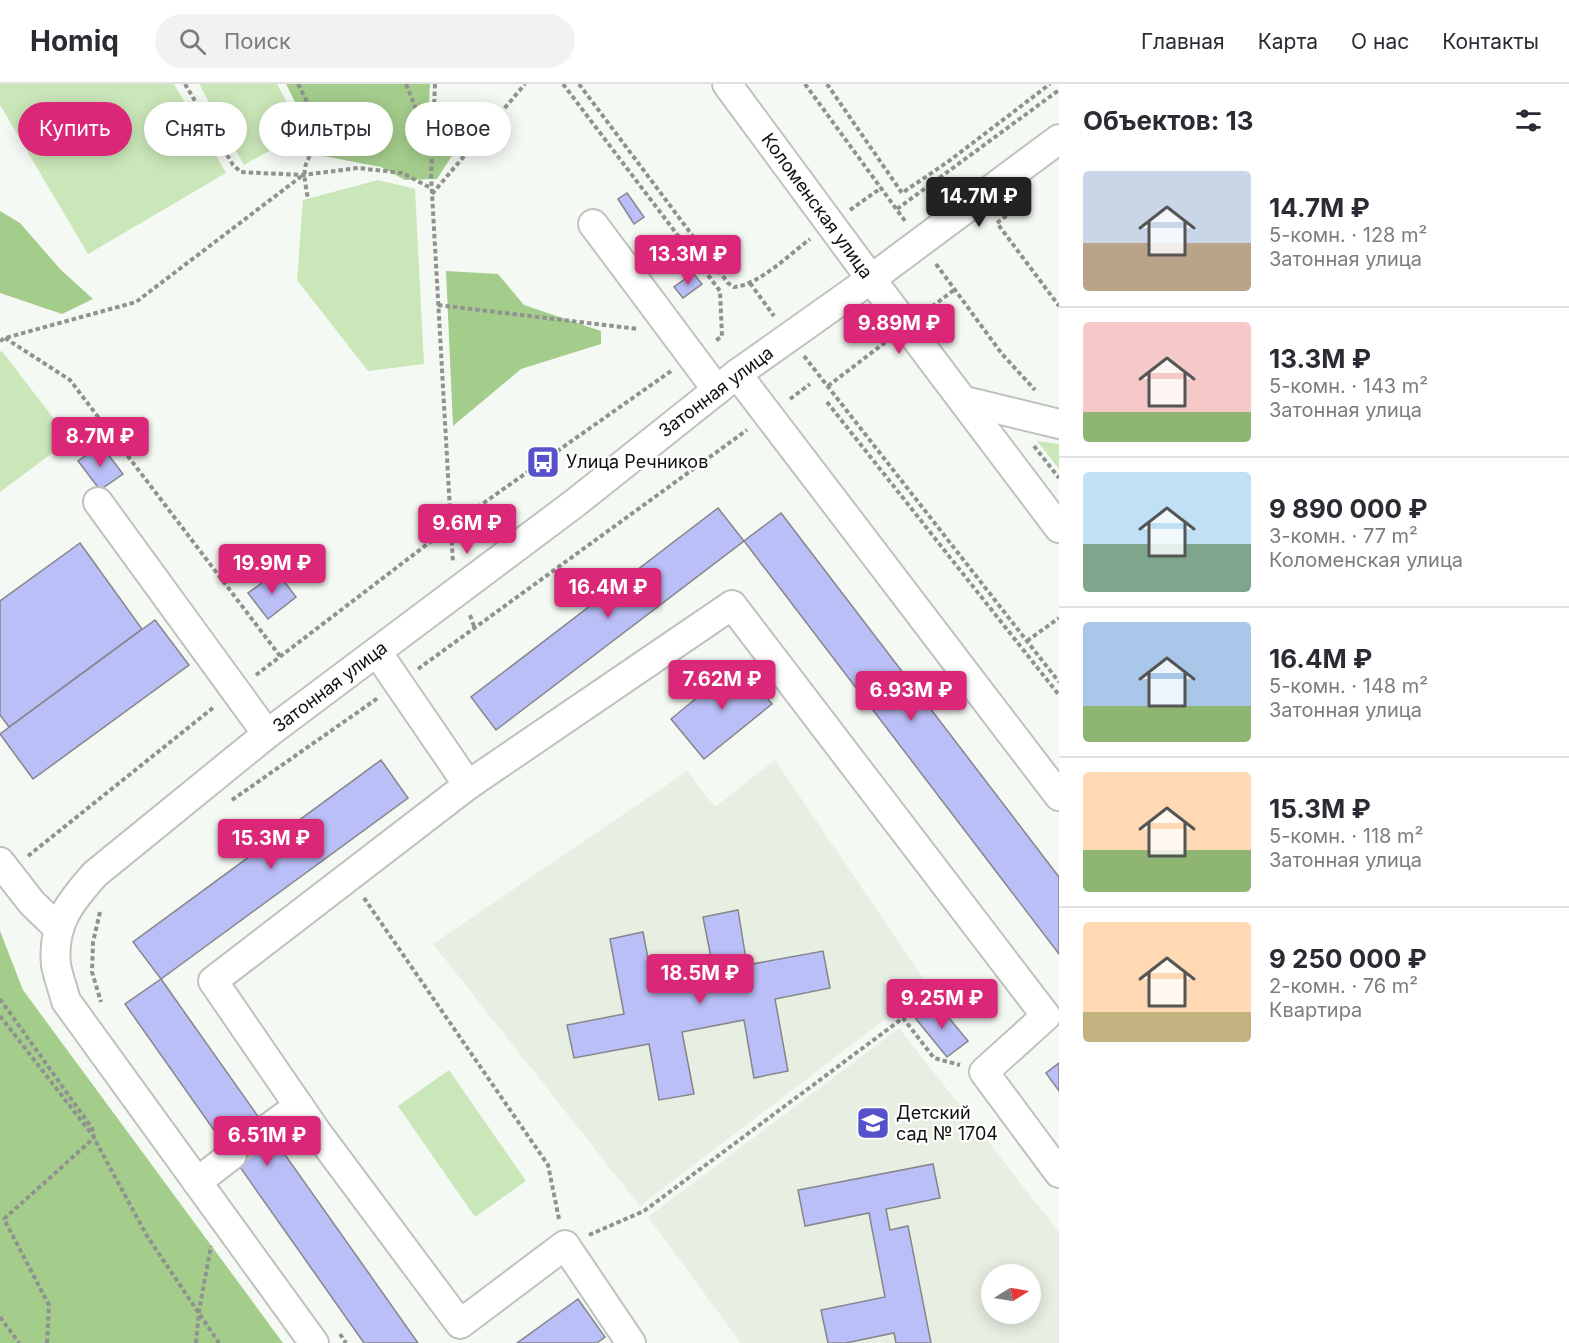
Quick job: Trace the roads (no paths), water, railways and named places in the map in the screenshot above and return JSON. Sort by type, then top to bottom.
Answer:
[{"type":"street","name":"Коломенская улица","points":[[727,84],[1059,528]]},
{"type":"street","name":"Затонная улица","points":[[58,928],[71,901],[95,874],[267,734],[460,589],[727,382],[871,279],[1059,139]]},
{"type":"street","points":[[593,224],[692,356],[769,414],[1059,796]]},
{"type":"street","points":[[965,401],[1048,421]]},
{"type":"street","points":[[98,502],[267,734]]},
{"type":"street","points":[[631,1343],[565,1245],[460,1324],[299,1106],[213,981],[468,785],[732,605],[1046,1016],[984,1072],[1059,1173]]},
{"type":"street","points":[[377,652],[468,785]]},
{"type":"street","points":[[4,868],[32,903],[58,928],[56,964],[66,1000],[197,1182],[327,1338]]},
{"type":"street","points":[[267,1129],[299,1106]]},
{"type":"street","points":[[197,1182],[232,1155]]},
{"type":"tunnel","points":[[232,1155],[267,1129]]},
{"type":"place","name":"Улица Речников","points":[[543,462]]},
{"type":"place","name":"Детский сад № 1704","points":[[873,1123]]}]
